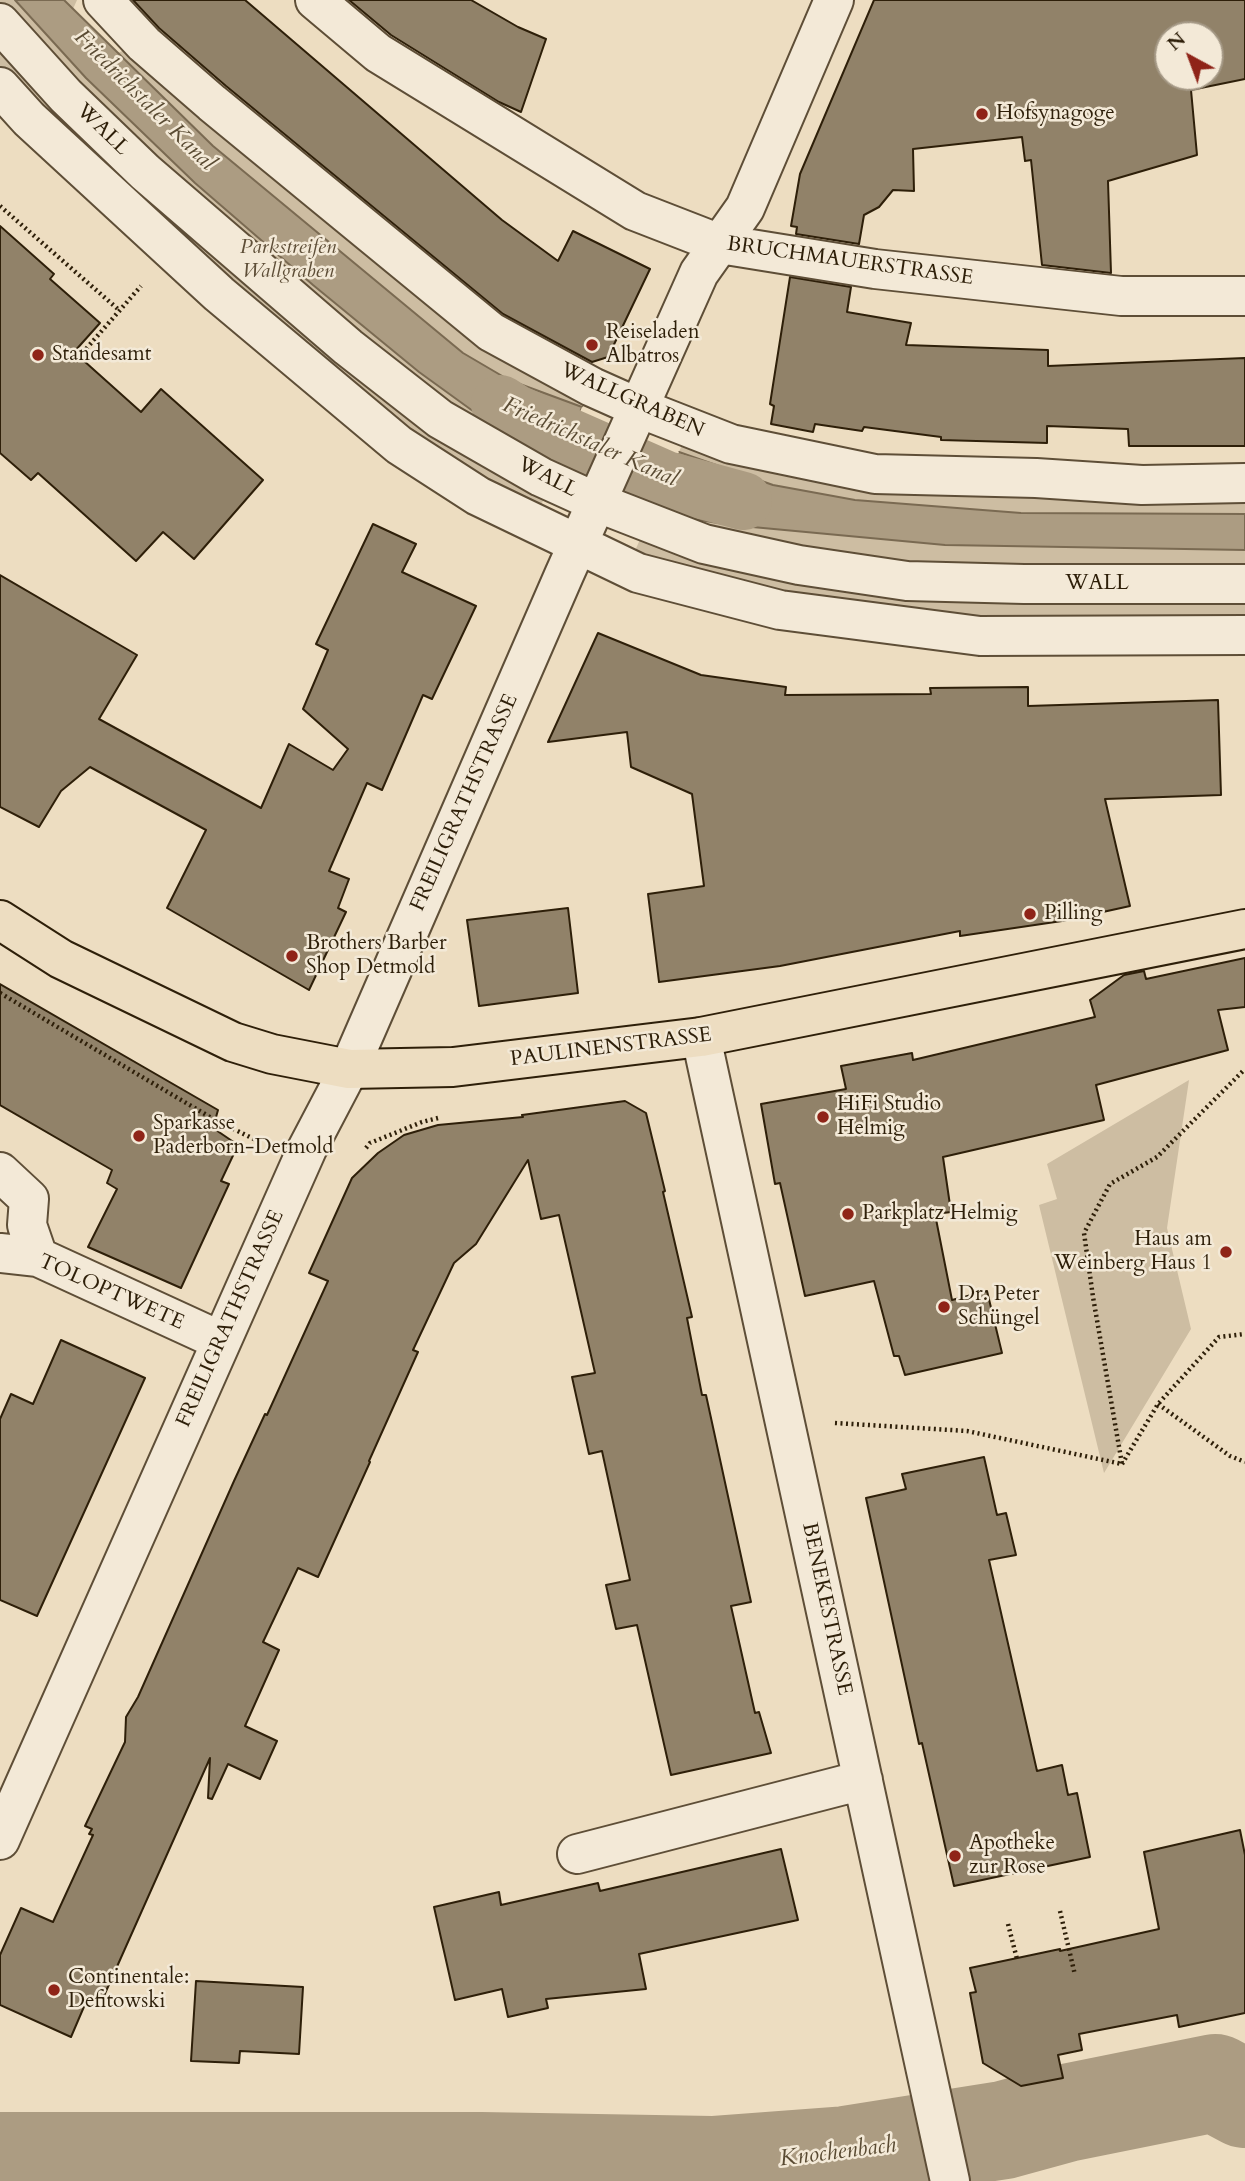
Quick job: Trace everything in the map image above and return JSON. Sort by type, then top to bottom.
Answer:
[{"type":"main road","name":"PAULINENSTRASSE","points":[[0,920],[61,959],[233,1042],[272,1054],[349,1069],[453,1067],[701,1037],[1245,929]]},
{"type":"street","name":"WALLGRABEN","points":[[103,0],[144,44],[202,94],[491,332],[592,387],[635,418],[732,444],[875,474],[1036,478],[1142,485],[1245,483]]},
{"type":"street","name":"BRUCHMAUERSTRASSE","points":[[315,0],[378,53],[635,211],[720,244],[875,269],[1121,296],[1245,296]]},
{"type":"street","name":"FREILIGRATHSTRASSE","points":[[0,1840],[220,1340],[307,1149],[349,1069],[699,273],[745,208],[834,0]]},
{"type":"street","name":"WALL","points":[[0,23],[66,96],[145,172],[348,347],[440,419],[541,477],[600,494],[704,544],[799,565],[907,582],[1245,584]]},
{"type":"street","name":"WALL","points":[[0,87],[29,119],[219,294],[399,445],[478,496],[638,573],[780,610],[980,636],[1245,635]]},
{"type":"street","name":"BENEKESTRASSE","points":[[701,1037],[950,2181]]},
{"type":"street","points":[[0,1172],[29,1199],[21,1230]]},
{"type":"street","name":"TOLOPTWETE","points":[[0,1253],[21,1230],[220,1340]]},
{"type":"street","points":[[578,1854],[863,1780]]},
{"type":"path","points":[[0,206],[119,310]]},
{"type":"path","points":[[79,357],[105,325]]},
{"type":"path","points":[[0,993],[215,1120],[259,1142]]},
{"type":"path","points":[[1122,1464],[1084,1234],[1110,1184],[1157,1157],[1245,1069]]},
{"type":"path","points":[[358,1156],[370,1143],[422,1122],[449,1116]]},
{"type":"path","points":[[1122,1464],[1158,1404],[1219,1337],[1245,1334]]},
{"type":"path","points":[[1158,1404],[1230,1456],[1245,1462]]},
{"type":"path","points":[[784,1419],[967,1431],[1122,1464]]},
{"type":"path","points":[[1060,1912],[1075,1975]]},
{"type":"path","points":[[1008,1924],[1017,1959]]},
{"type":"green space","name":"Parkstreifen Wallgraben","points":[[0,0],[77,0],[73,9],[118,53],[132,46],[586,400],[539,510],[413,438],[55,126],[0,66]]},
{"type":"green space","points":[[682,445],[1245,495],[1245,619],[976,617],[790,596],[634,553]]},
{"type":"green space","points":[[1189,1080],[1167,1228],[1191,1329],[1104,1473],[1039,1205],[1057,1199],[1047,1164]]},
{"type":"water","points":[[15,0],[64,0],[213,146],[463,353],[509,380],[582,407],[559,464],[506,435],[419,372],[313,285],[195,183],[86,78]]},
{"type":"water","points":[[679,452],[773,485],[855,500],[1021,513],[1245,514],[1245,550],[945,545],[693,519],[653,508]]},
{"type":"pier","points":[[582,407],[585,408],[562,466],[559,464]]},
{"type":"pier","points":[[676,450],[679,452],[653,508],[650,507]]},
{"type":"building","points":[[133,0],[245,0],[502,220],[558,261],[573,231],[650,269],[608,357],[592,362],[503,314],[226,86],[159,28]]},
{"type":"building","points":[[349,0],[471,0],[518,27],[546,39],[521,112],[499,102],[391,35]]},
{"type":"building","points":[[874,0],[1245,0],[1245,79],[1224,83],[1224,21],[1154,21],[1154,91],[1191,91],[1197,155],[1108,181],[1111,273],[1042,265],[1031,160],[1025,161],[1022,137],[913,149],[914,191],[893,190],[879,207],[864,215],[859,244],[796,234],[797,227],[791,226],[800,174]]},
{"type":"building","points":[[0,226],[54,274],[50,279],[100,323],[74,352],[141,412],[161,389],[263,480],[194,559],[163,532],[136,561],[38,473],[31,480],[0,453]]},
{"type":"building","points":[[790,277],[851,287],[847,312],[911,323],[906,345],[1048,350],[1048,366],[1245,358],[1245,446],[1129,446],[1128,429],[1047,426],[1047,443],[941,440],[941,437],[864,427],[862,431],[815,424],[813,432],[771,424],[774,406],[770,404]]},
{"type":"building","points":[[373,524],[416,544],[402,572],[476,606],[432,699],[423,695],[382,790],[367,783],[329,871],[349,879],[338,908],[346,912],[309,990],[167,908],[206,830],[90,767],[61,791],[39,827],[0,807],[0,575],[137,655],[99,719],[261,808],[289,744],[333,770],[348,749],[303,709],[328,650],[316,644]]},
{"type":"building","points":[[598,633],[701,675],[786,687],[785,695],[931,694],[930,688],[1028,687],[1028,706],[1218,700],[1221,795],[1105,799],[1130,906],[1062,921],[960,936],[960,931],[780,966],[659,982],[648,894],[704,886],[692,794],[631,767],[627,732],[548,742]]},
{"type":"building","points":[[568,908],[578,993],[479,1006],[467,920]]},
{"type":"building","points":[[1245,958],[1245,1007],[1218,1010],[1228,1050],[1096,1085],[1104,1120],[943,1157],[951,1212],[935,1214],[952,1300],[987,1291],[1002,1353],[905,1375],[899,1356],[894,1356],[874,1281],[805,1296],[780,1183],[775,1184],[761,1104],[846,1089],[841,1066],[912,1053],[913,1060],[1095,1017],[1090,1000],[1124,975],[1144,971],[1146,979]]},
{"type":"building","name":"Sparkasse Paderborn-Detmold","points":[[0,984],[218,1110],[213,1128],[238,1145],[221,1181],[229,1184],[181,1288],[88,1247],[117,1189],[107,1183],[112,1170],[0,1105]]},
{"type":"building","points":[[625,1101],[646,1113],[665,1191],[663,1192],[692,1317],[687,1318],[702,1395],[706,1395],[751,1602],[731,1606],[755,1713],[759,1712],[771,1753],[671,1775],[637,1625],[616,1629],[606,1585],[630,1580],[602,1451],[589,1454],[572,1377],[595,1373],[559,1215],[541,1219],[528,1160],[476,1244],[454,1263],[413,1350],[418,1352],[318,1577],[298,1568],[263,1642],[279,1650],[245,1726],[277,1741],[260,1779],[228,1764],[212,1799],[208,1798],[210,1758],[99,2007],[86,2002],[71,2037],[0,2005],[0,1955],[21,1908],[53,1922],[93,1835],[89,1834],[92,1829],[85,1826],[125,1742],[126,1717],[138,1697],[234,1481],[328,1281],[309,1273],[352,1178],[378,1153],[404,1135],[438,1125],[523,1117],[522,1115]]},
{"type":"building","points":[[61,1340],[145,1378],[37,1616],[0,1600],[0,1419],[11,1394],[33,1404]]},
{"type":"building","points":[[984,1457],[997,1515],[1006,1513],[1016,1555],[989,1560],[1037,1771],[1062,1765],[1068,1795],[1077,1793],[1090,1857],[954,1886],[922,1743],[919,1744],[866,1498],[906,1489],[902,1474]]},
{"type":"building","points":[[1240,1830],[1245,1855],[1245,2013],[1179,2027],[1177,2015],[1079,2034],[1082,2050],[1058,2055],[1063,2078],[1021,2086],[983,2063],[970,1993],[976,1992],[970,1968],[1159,1929],[1144,1852]]},
{"type":"building","points":[[781,1849],[798,1920],[639,1954],[646,1989],[546,1999],[548,2008],[508,2017],[502,1989],[455,2000],[434,1907],[499,1892],[501,1905],[598,1883],[600,1891]]},
{"type":"building","points":[[196,1981],[303,1987],[299,2054],[240,2051],[239,2063],[191,2061]]},
{"type":"waterway","name":"Friedrichstaler Kanal","points":[[500,404],[514,413],[666,480],[743,501]]},
{"type":"waterway","name":"Knochenbach","points":[[0,2161],[482,2161],[712,2165],[846,2155],[1004,2130],[1066,2113],[1215,2083],[1245,2099]]},
{"type":"place","name":"Hofsynagoge","points":[[982,114]]},
{"type":"place","name":"Reiseladen Albatros","points":[[592,345]]},
{"type":"place","name":"Standesamt","points":[[38,355]]},
{"type":"place","name":"Pilling","points":[[1030,914]]},
{"type":"place","name":"Brothers Barber Shop Detmold","points":[[292,956]]},
{"type":"place","name":"HiFi Studio Helmig","points":[[823,1117]]},
{"type":"place","name":"Sparkasse Paderborn-Detmold","points":[[139,1136]]},
{"type":"place","name":"Parkplatz Helmig","points":[[848,1214]]},
{"type":"place","name":"Haus am Weinberg Haus 1","points":[[1226,1252]]},
{"type":"place","name":"Dr. Peter Schüngel","points":[[944,1307]]},
{"type":"place","name":"Apotheke zur Rose","points":[[955,1856]]},
{"type":"place","name":"Continentale: Defitowski","points":[[54,1990]]}]
